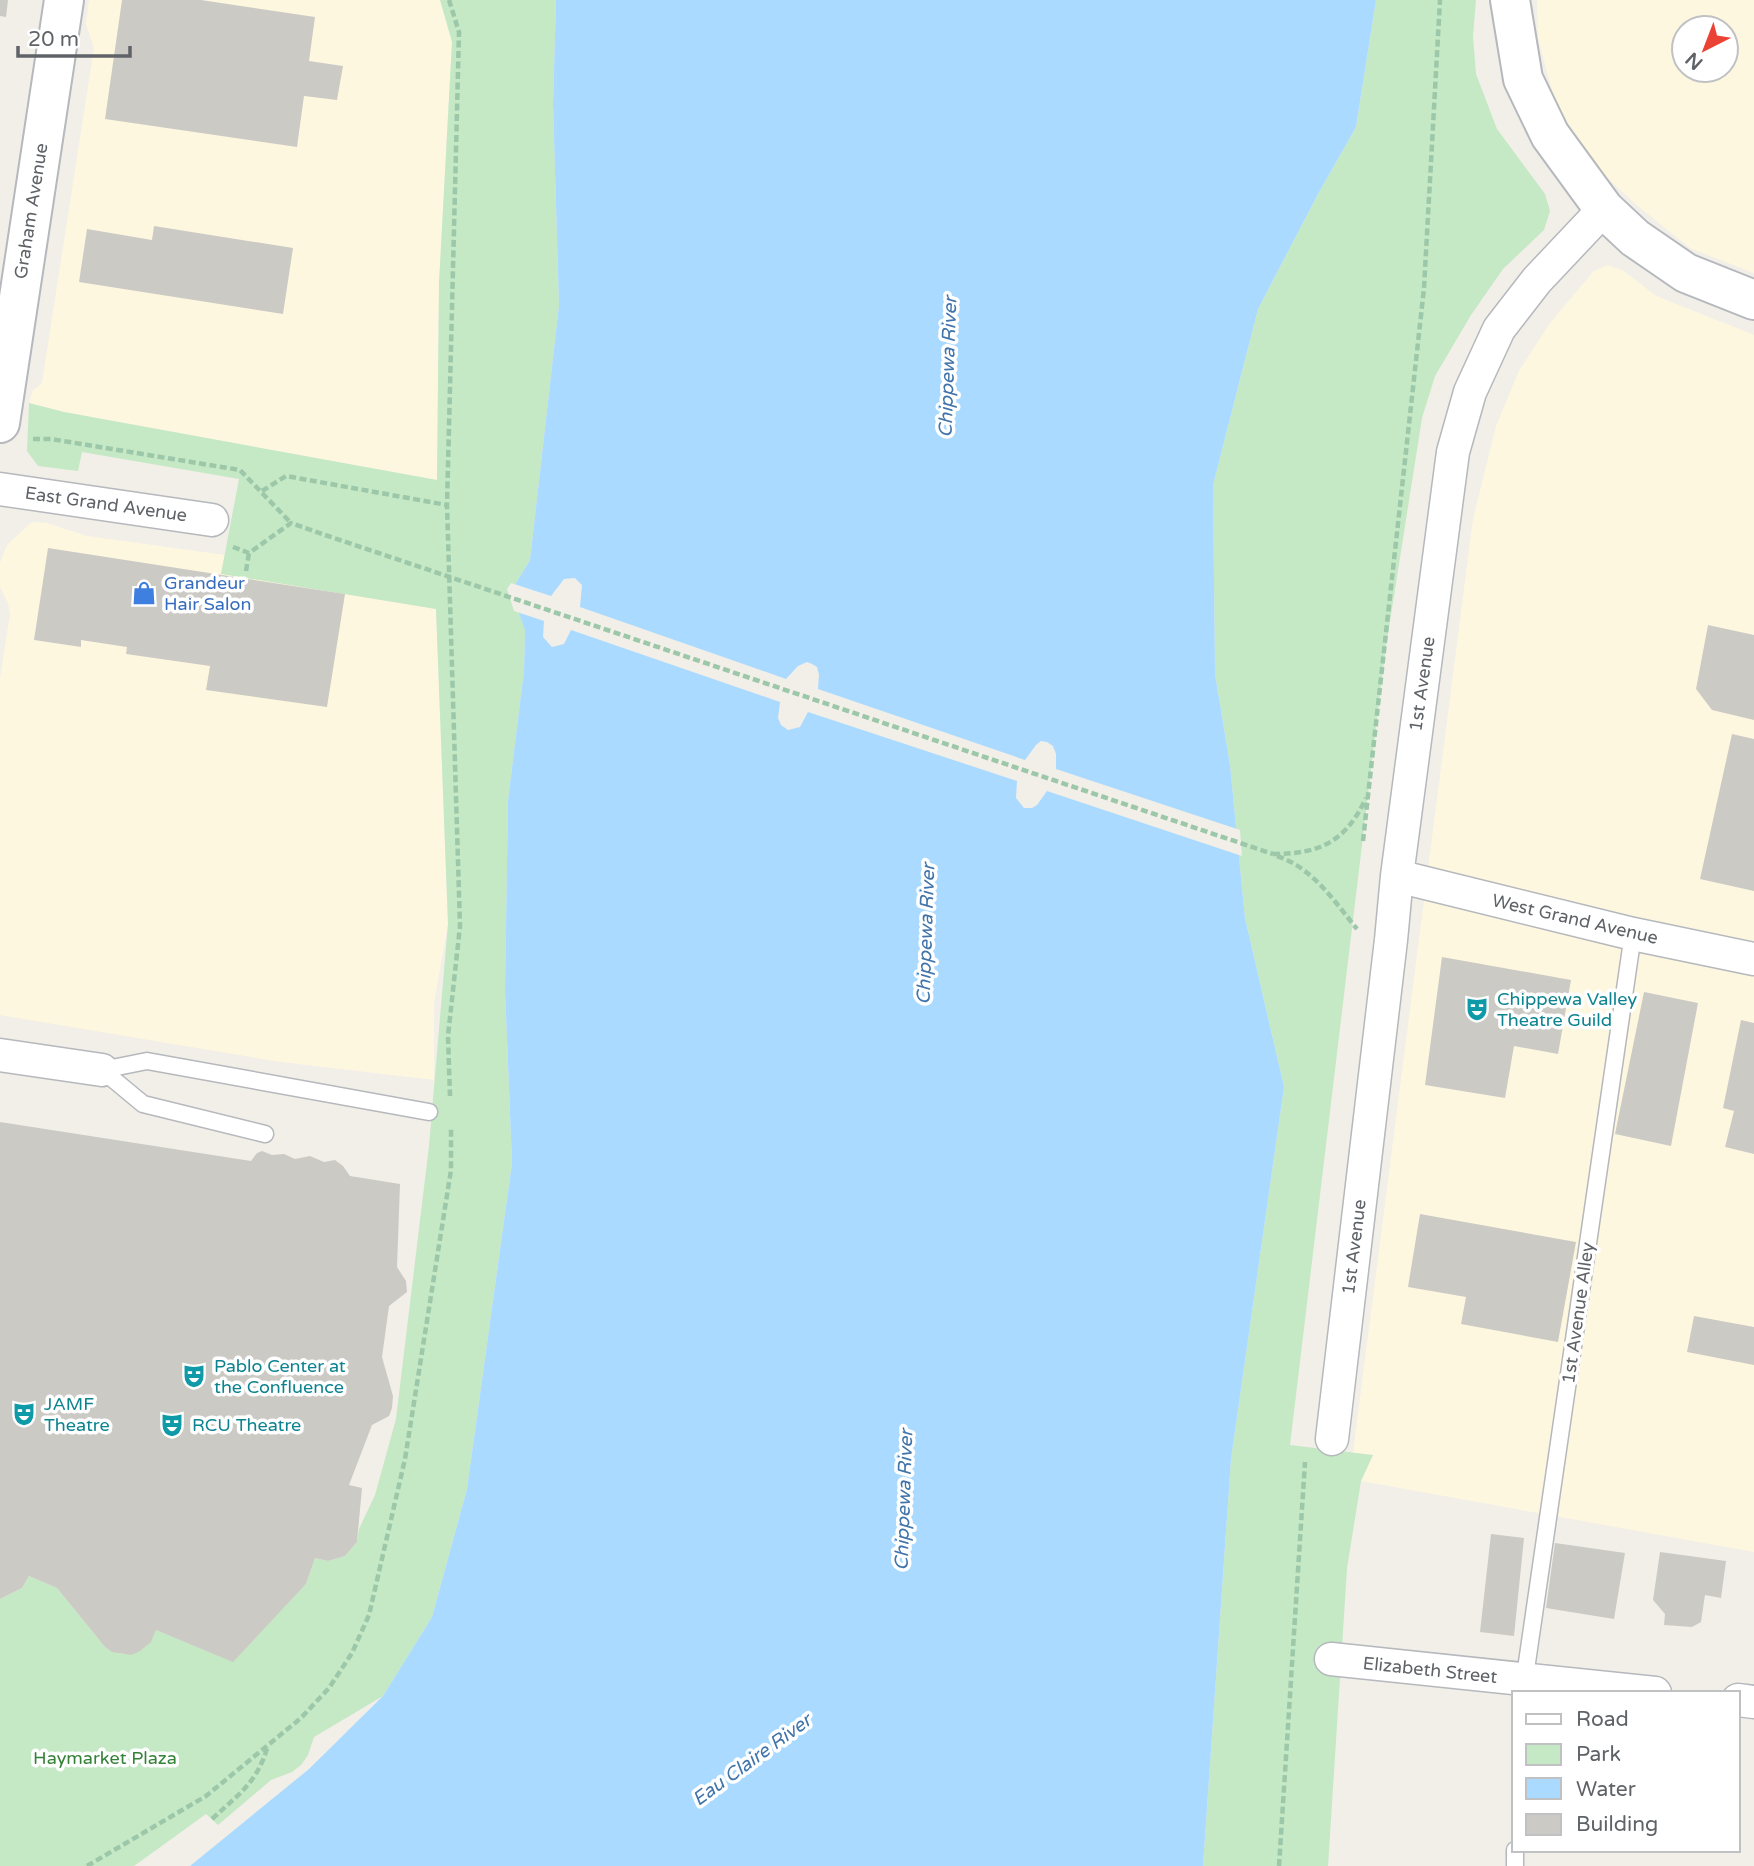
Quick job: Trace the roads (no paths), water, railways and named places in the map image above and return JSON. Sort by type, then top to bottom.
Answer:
[{"type":"street","name":"Graham Avenue","points":[[14,430],[64,0]]},
{"type":"street","points":[[1510,0],[1523,79],[1550,135],[1604,209],[1635,238],[1686,273],[1754,300]]},
{"type":"street","name":"1st Avenue","points":[[1332,1439],[1397,876],[1453,452],[1470,392],[1499,329],[1536,280],[1604,209]]},
{"type":"street","name":"East Grand Avenue","points":[[0,489],[212,520]]},
{"type":"street","name":"West Grand Avenue","points":[[1397,876],[1633,934],[1754,959]]},
{"type":"street","points":[[0,1055],[102,1070]]},
{"type":"street","name":"Elizabeth Street","points":[[1331,1659],[1524,1687],[1611,1691]]},
{"type":"lane","name":"1st Avenue Alley","points":[[1524,1687],[1633,934]]},
{"type":"lane","points":[[102,1070],[147,1061],[429,1112]]},
{"type":"lane","points":[[102,1070],[143,1104],[265,1134]]},
{"type":"water","points":[[556,0],[1376,0],[1356,127],[1258,309],[1213,485],[1215,674],[1230,765],[1245,918],[1284,1087],[1231,1459],[1203,1866],[190,1866],[309,1769],[383,1696],[432,1617],[467,1489],[512,1163],[505,990],[508,800],[524,671],[525,630],[511,591],[530,560],[559,305],[553,104]]},
{"type":"place","name":"Grandeur Hair Salon","points":[[144,593]]},
{"type":"place","name":"Chippewa Valley Theatre Guild","points":[[1477,1009]]},
{"type":"place","name":"Pablo Center at the Confluence","points":[[194,1376]]},
{"type":"place","name":"JAMF Theatre","points":[[24,1414]]},
{"type":"place","name":"RCU Theatre","points":[[172,1425]]},
{"type":"water label","name":"Chippewa River","points":[[948,367]]},
{"type":"water label","name":"Chippewa River","points":[[926,934]]},
{"type":"water label","name":"Chippewa River","points":[[904,1500]]},
{"type":"water label","name":"Eau Claire River","points":[[752,1760]]},
{"type":"park label","name":"Haymarket Plaza","points":[[105,1758]]}]
